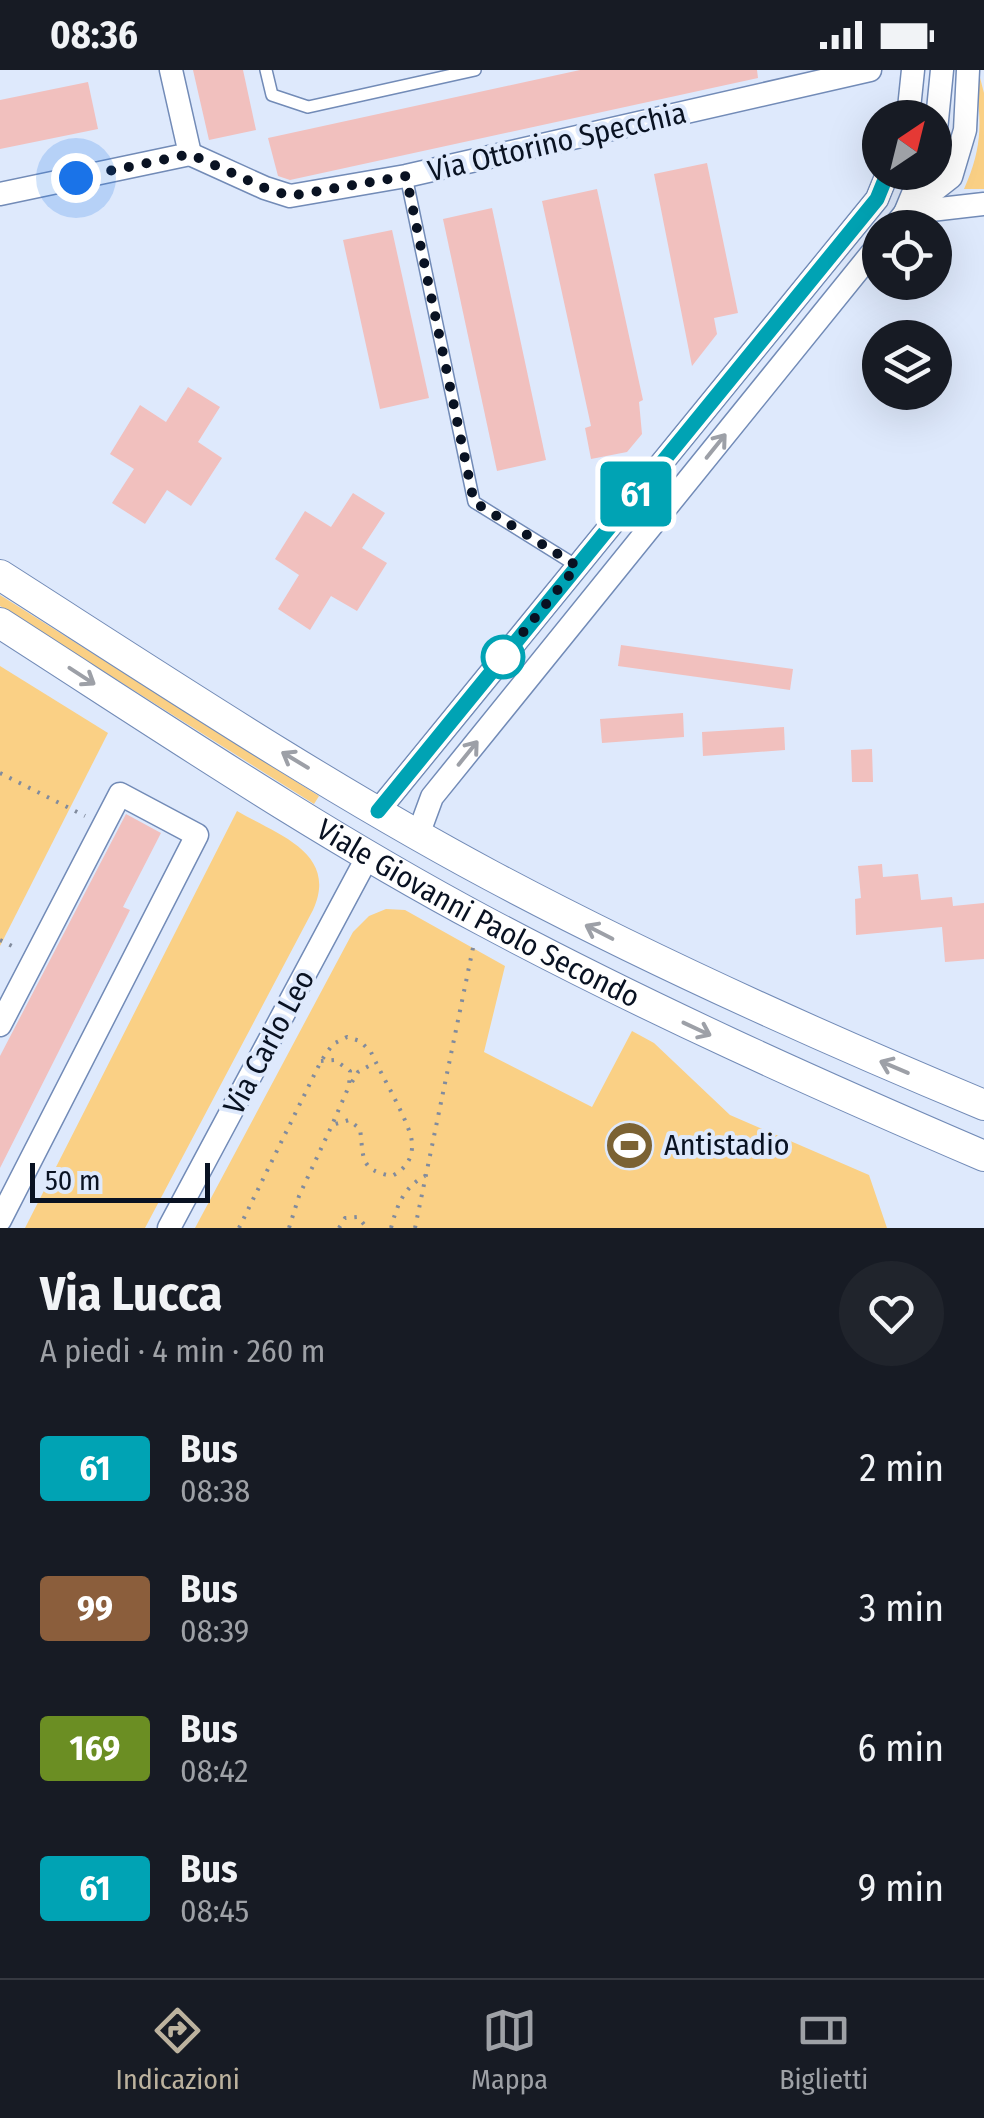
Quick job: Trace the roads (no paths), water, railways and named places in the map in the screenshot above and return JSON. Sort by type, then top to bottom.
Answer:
[{"type":"main road","name":"Viale Giovanni Paolo Secondo","points":[[0,576],[418,835],[688,977],[984,1105]]},
{"type":"main road","name":"Viale Giovanni Paolo Secondo","points":[[0,623],[368,856],[482,920],[678,1020],[984,1156]]},
{"type":"street","points":[[0,194],[190,154],[170,70]]},
{"type":"street","name":"Via Ottorino Specchia","points":[[190,154],[290,196],[406,176],[870,70]]},
{"type":"street","points":[[910,100],[913,70]]},
{"type":"street","points":[[939,100],[942,70]]},
{"type":"street","points":[[911,210],[951,177],[965,130],[968,70]]},
{"type":"street","points":[[378,811],[881,190]]},
{"type":"street","points":[[877,199],[889,210]]},
{"type":"street","points":[[952,210],[984,204]]},
{"type":"street","points":[[418,835],[432,797],[862,266]]},
{"type":"street","points":[[0,1025],[120,794],[198,834],[0,1220]]},
{"type":"street","name":"Via Carlo Leo","points":[[169,1228],[368,856]]},
{"type":"lane","points":[[266,70],[272,94],[308,107],[475,70]]},
{"type":"lane","points":[[406,176],[474,502],[577,566]]},
{"type":"place","name":"Antistadio","points":[[629,1145]]}]
